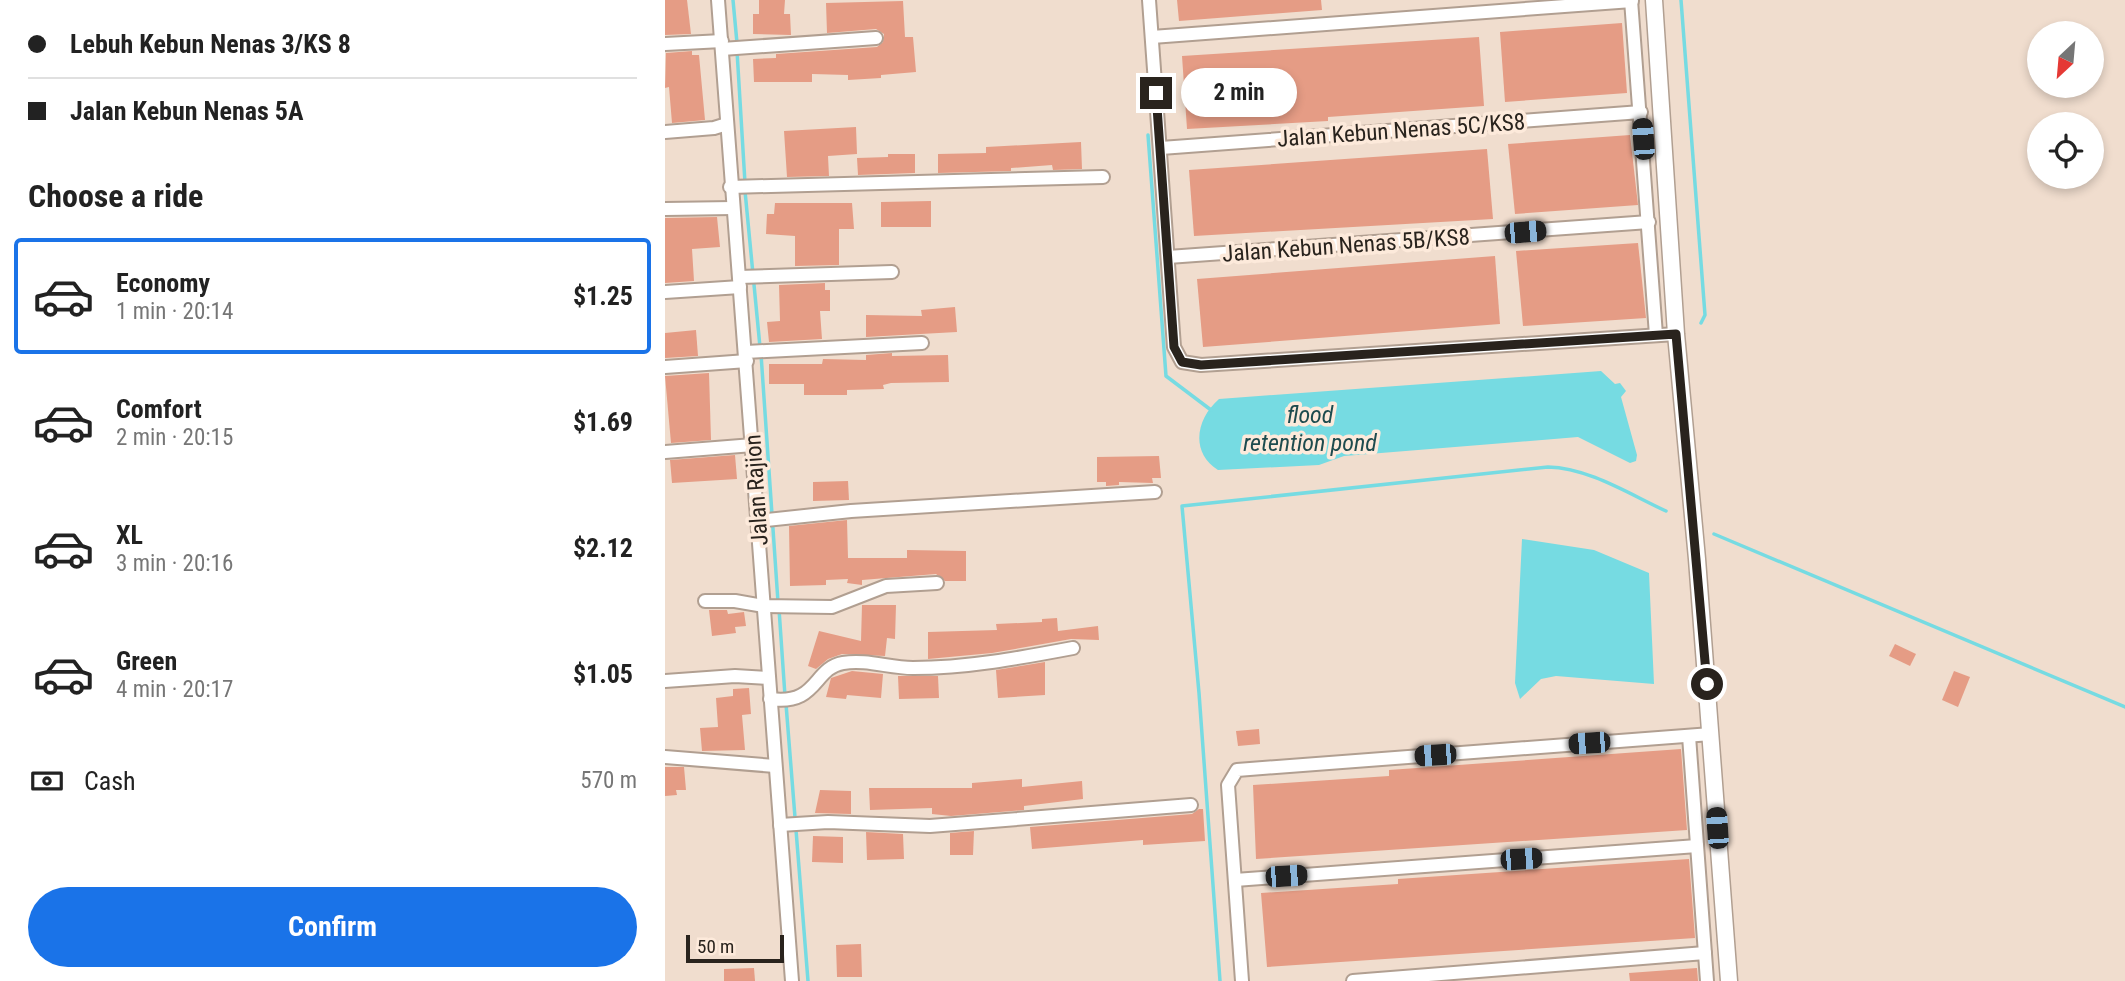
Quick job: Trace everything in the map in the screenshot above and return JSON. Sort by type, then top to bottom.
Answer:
[{"type":"street","name":"Jalan Rajion","points":[[718,0],[721,45],[720,126],[734,187],[733,208],[749,355],[750,445],[762,520],[768,606],[769,678],[773,699],[775,766],[783,825],[792,981]]},
{"type":"street","points":[[1149,0],[1174,347],[1182,362],[1201,365],[1676,334]]},
{"type":"street","points":[[1654,0],[1676,334],[1711,734],[1729,981]]},
{"type":"street","points":[[1152,37],[1632,1],[1657,335]]},
{"type":"street","points":[[665,44],[690,41],[744,47],[876,38]]},
{"type":"street","name":"Jalan Kebun Nenas 5C/KS8","points":[[1161,148],[1641,112]]},
{"type":"street","points":[[665,132],[720,126]]},
{"type":"street","points":[[734,187],[1103,177]]},
{"type":"street","points":[[665,209],[733,208]]},
{"type":"street","name":"Jalan Kebun Nenas 5B/KS8","points":[[1168,257],[1649,222]]},
{"type":"street","points":[[665,292],[740,282],[892,272]]},
{"type":"street","points":[[665,367],[767,351],[922,342]]},
{"type":"street","points":[[665,452],[750,445]]},
{"type":"street","points":[[762,520],[1155,492]]},
{"type":"street","points":[[705,601],[832,607],[886,586],[937,583]]},
{"type":"street","points":[[773,699],[792,698],[811,691],[837,664],[856,661],[911,668],[963,665],[1073,648]]},
{"type":"street","points":[[665,681],[735,676],[769,678]]},
{"type":"street","points":[[1242,981],[1228,786],[1237,770],[1711,734]]},
{"type":"street","points":[[1689,736],[1707,981]]},
{"type":"street","points":[[665,757],[775,766]]},
{"type":"street","points":[[783,825],[804,821],[930,826],[1191,805]]},
{"type":"street","points":[[1235,880],[1697,846]]},
{"type":"street","points":[[1353,981],[1705,953]]},
{"type":"water","name":"flood retention pond","points":[[1601,371],[1615,384],[1620,383],[1626,391],[1621,397],[1637,455],[1636,461],[1630,463],[1578,437],[1344,456],[1319,465],[1218,470],[1209,463],[1200,445],[1199,435],[1205,416],[1219,399]]},
{"type":"water","points":[[1522,539],[1594,550],[1649,573],[1654,684],[1556,676],[1541,679],[1520,699],[1515,683]]},
{"type":"building","points":[[665,0],[687,0],[691,34],[665,35]]},
{"type":"building","points":[[759,0],[785,0],[784,14],[790,14],[791,35],[753,34],[753,14],[759,14]]},
{"type":"building","points":[[1177,0],[1321,0],[1322,10],[1179,21]]},
{"type":"building","points":[[903,1],[905,37],[913,37],[916,72],[848,80],[848,75],[812,74],[812,82],[754,82],[753,59],[776,58],[776,54],[877,47],[883,42],[884,34],[876,29],[827,33],[826,3]]},
{"type":"building","points":[[1622,23],[1627,93],[1505,102],[1500,32]]},
{"type":"building","points":[[1479,37],[1484,106],[1328,117],[1328,121],[1187,129],[1182,56]]},
{"type":"building","points":[[692,51],[692,55],[699,55],[705,120],[672,123],[669,87],[665,88],[666,53]]},
{"type":"building","points":[[856,127],[857,154],[828,156],[829,176],[787,177],[784,131]]},
{"type":"building","points":[[1630,135],[1638,205],[1515,214],[1508,144]]},
{"type":"building","points":[[1081,142],[1082,169],[1053,170],[1052,165],[1011,168],[1011,171],[938,173],[938,154],[986,153],[986,147]]},
{"type":"building","points":[[1487,149],[1493,219],[1194,236],[1189,170]]},
{"type":"building","points":[[888,154],[915,154],[915,173],[858,175],[857,158],[888,157]]},
{"type":"building","points":[[931,201],[931,227],[881,227],[881,202]]},
{"type":"building","points":[[775,203],[852,203],[854,229],[839,229],[839,265],[795,266],[795,236],[766,234],[767,214],[774,214]]},
{"type":"building","points":[[717,217],[720,247],[692,249],[694,281],[665,283],[665,218]]},
{"type":"building","points":[[1638,243],[1646,318],[1523,326],[1516,251]]},
{"type":"building","points":[[1495,256],[1500,324],[1203,347],[1197,279]]},
{"type":"building","points":[[825,283],[825,290],[830,290],[830,311],[820,311],[822,339],[769,342],[767,322],[780,321],[779,285]]},
{"type":"building","points":[[955,307],[957,332],[866,337],[866,315],[922,316],[921,310]]},
{"type":"building","points":[[696,330],[698,356],[665,358],[665,333]]},
{"type":"building","points":[[892,353],[892,356],[948,355],[949,382],[891,383],[883,385],[884,389],[847,390],[847,395],[804,395],[804,384],[769,384],[769,364],[822,364],[823,359],[866,360],[866,355]]},
{"type":"building","points":[[709,373],[711,440],[671,443],[665,376]]},
{"type":"building","points":[[735,455],[737,479],[672,483],[670,460]]},
{"type":"building","points":[[1159,456],[1161,478],[1152,478],[1153,483],[1119,482],[1119,485],[1106,486],[1106,482],[1097,482],[1097,457]]},
{"type":"building","points":[[848,481],[849,500],[813,501],[813,482]]},
{"type":"building","points":[[847,520],[848,558],[907,558],[907,550],[966,551],[966,581],[945,581],[936,574],[862,580],[862,585],[847,583],[848,579],[826,580],[826,585],[790,586],[789,526]]},
{"type":"building","points":[[862,605],[896,605],[895,639],[887,638],[885,656],[842,654],[828,659],[816,669],[808,666],[819,631],[861,641]]},
{"type":"building","points":[[709,610],[727,610],[728,614],[744,612],[746,626],[735,627],[736,633],[712,636]]},
{"type":"building","points":[[1057,618],[1058,631],[1098,626],[1099,640],[1071,639],[992,653],[928,659],[928,632],[997,630],[996,624],[1042,622],[1042,619]]},
{"type":"building","points":[[1895,644],[1916,654],[1910,666],[1889,656]]},
{"type":"building","points":[[1045,662],[1045,695],[998,698],[996,670]]},
{"type":"building","points":[[852,671],[883,674],[881,698],[847,695],[846,699],[826,697],[831,678]]},
{"type":"building","points":[[1954,671],[1970,677],[1958,707],[1942,700]]},
{"type":"building","points":[[898,676],[938,676],[939,698],[899,699]]},
{"type":"building","points":[[749,688],[751,714],[742,715],[745,750],[702,751],[700,728],[718,727],[716,698],[733,696],[733,689]]},
{"type":"building","points":[[1259,729],[1260,744],[1238,746],[1236,731]]},
{"type":"building","points":[[1681,749],[1687,830],[1256,859],[1253,785],[1389,776],[1389,770]]},
{"type":"building","points":[[665,767],[684,767],[686,790],[676,790],[677,795],[665,796]]},
{"type":"building","points":[[1022,779],[1022,787],[1082,781],[1083,799],[1024,806],[1024,810],[951,816],[932,814],[932,808],[870,810],[869,788],[972,788],[972,783]]},
{"type":"building","points":[[820,790],[851,791],[851,814],[815,813]]},
{"type":"building","points":[[1203,809],[1205,841],[1143,845],[1143,840],[1032,849],[1030,827],[1192,814]]},
{"type":"building","points":[[974,831],[973,855],[950,855],[950,833]]},
{"type":"building","points":[[866,832],[903,834],[904,859],[867,860]]},
{"type":"building","points":[[813,836],[843,837],[843,863],[812,862]]},
{"type":"building","points":[[1689,859],[1695,938],[1267,967],[1261,893],[1398,884],[1398,879]]},
{"type":"building","points":[[861,944],[862,977],[837,977],[836,945]]},
{"type":"building","points":[[754,968],[755,981],[724,981],[724,969]]},
{"type":"building","points":[[1697,968],[1698,981],[1630,981],[1629,973]]},
{"type":"waterway","points":[[733,0],[737,43]]},
{"type":"waterway","points":[[1681,0],[1705,315],[1701,323]]},
{"type":"waterway","points":[[737,51],[745,183]]},
{"type":"waterway","points":[[1148,135],[1166,376],[1211,410]]},
{"type":"waterway","points":[[745,191],[760,347]]},
{"type":"waterway","points":[[761,354],[778,602]]},
{"type":"waterway","points":[[1220,981],[1182,506],[1548,467],[1563,468],[1594,477],[1666,511]]},
{"type":"waterway","points":[[1714,534],[2125,707]]},
{"type":"waterway","points":[[779,609],[785,696]]},
{"type":"waterway","points":[[786,704],[808,981]]},
{"type":"route","points":[[1156,93],[1174,347],[1182,362],[1201,365],[1676,334],[1707,684]]}]
